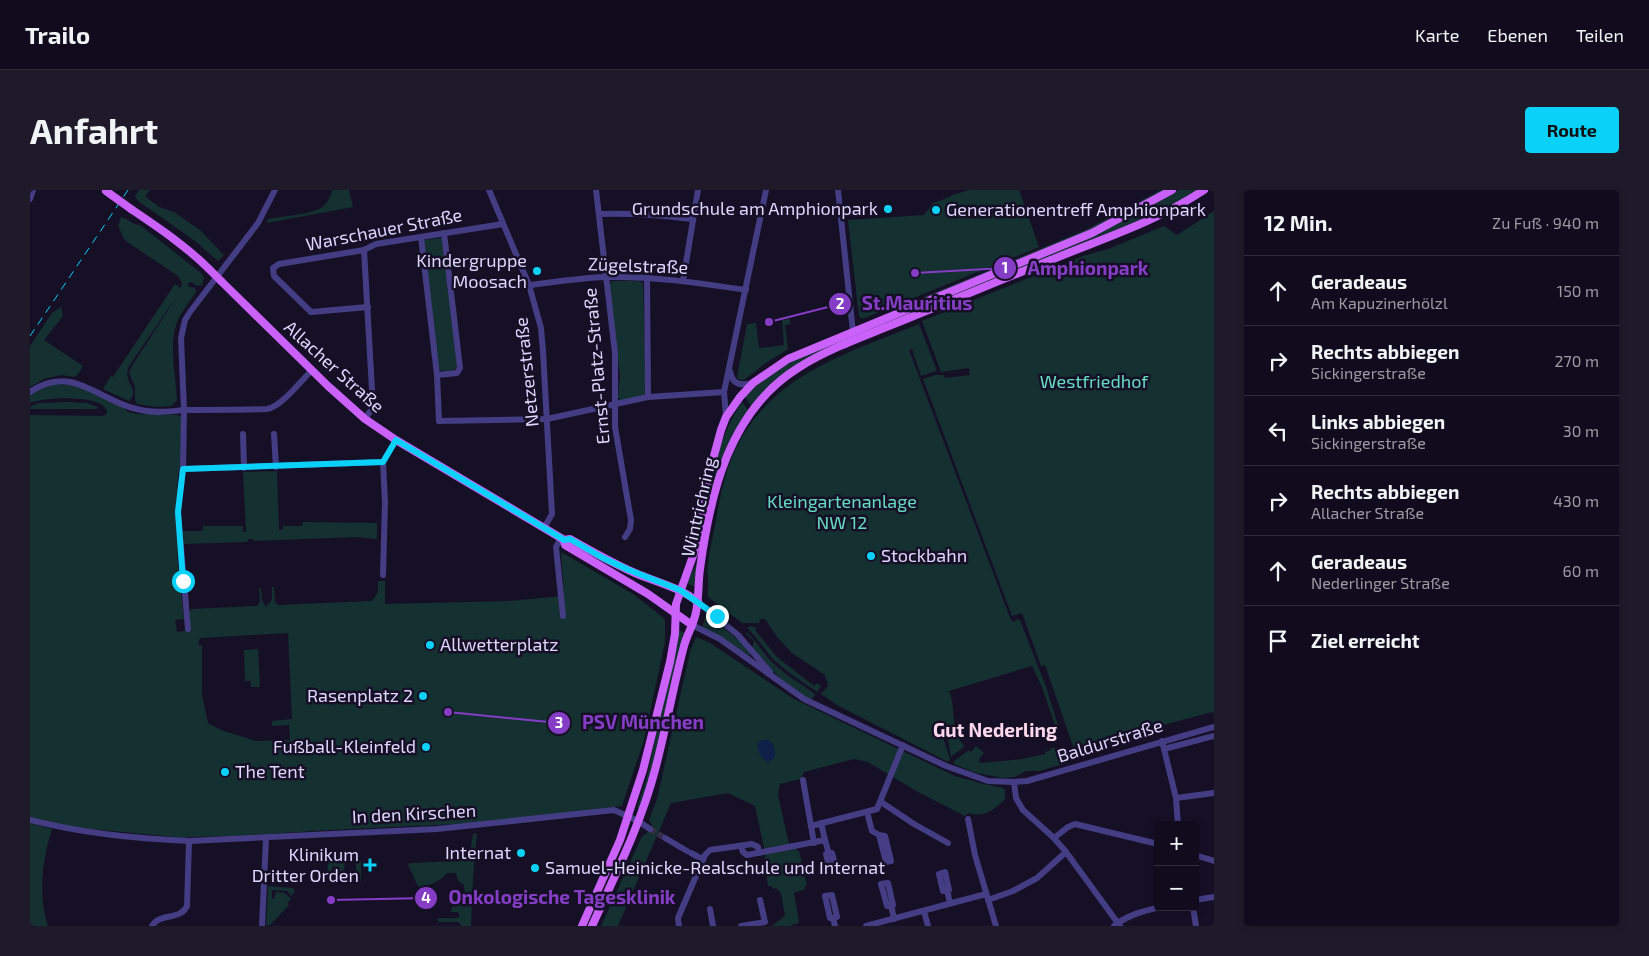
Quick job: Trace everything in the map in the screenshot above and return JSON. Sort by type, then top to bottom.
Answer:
[{"type":"main road","name":"Wintrichring","points":[[582,926],[628,817],[651,743],[670,662],[675,615],[680,590],[692,561],[714,451],[726,417],[740,396],[753,383],[788,359],[1092,233],[1172,190]]},
{"type":"main road","name":"Allacher Straße","points":[[105,191],[186,248],[210,269],[345,402],[365,418],[396,440],[562,539],[565,544],[648,594],[675,615],[692,625]]},
{"type":"main road","name":"Wintrichring","points":[[592,926],[638,821],[654,774],[684,646],[698,602],[700,568],[719,476],[736,436],[751,411],[770,390],[796,369],[835,348],[1146,223],[1202,191]]},
{"type":"main road","name":"Allacher Straße","points":[[562,539],[570,539],[603,558],[680,590],[698,602]]},
{"type":"street","points":[[30,199],[33,190]]},
{"type":"street","points":[[188,629],[178,512],[183,469],[184,410],[180,352],[183,327],[190,312],[219,278],[258,223],[275,190]]},
{"type":"street","name":"Netzerstraße","points":[[489,190],[529,285],[541,328],[552,514],[544,528]]},
{"type":"street","name":"Ernst-Platz-Straße","points":[[596,190],[615,353],[615,427],[631,520],[630,529],[625,538]]},
{"type":"street","points":[[683,281],[698,190]]},
{"type":"street","points":[[726,417],[724,392],[766,190]]},
{"type":"street","points":[[838,190],[853,332]]},
{"type":"street","points":[[599,214],[628,213],[692,219]]},
{"type":"street","name":"Warschauer Straße","points":[[368,306],[311,312],[274,276],[272,268],[279,264],[364,250],[376,244],[503,224]]},
{"type":"street","points":[[437,375],[457,373],[460,368],[444,233]]},
{"type":"street","points":[[421,237],[437,375],[439,421],[547,419],[648,397],[724,392]]},
{"type":"street","points":[[364,250],[373,407],[365,418]]},
{"type":"street","name":"Zügelstraße","points":[[529,285],[605,278],[647,278],[746,290]]},
{"type":"street","points":[[647,278],[648,397]]},
{"type":"street","points":[[729,366],[731,377],[735,383],[744,385],[753,383]]},
{"type":"street","points":[[30,392],[46,383],[71,382],[83,385],[120,404],[139,410],[167,412],[272,408],[312,370]]},
{"type":"street","points":[[242,434],[244,468]]},
{"type":"street","points":[[274,434],[276,467]]},
{"type":"street","points":[[383,575],[383,462],[396,440]]},
{"type":"street","points":[[183,469],[383,462]]},
{"type":"street","points":[[562,539],[556,547],[563,616]]},
{"type":"street","points":[[698,602],[738,635],[785,687]]},
{"type":"street","points":[[692,625],[720,639],[785,687]]},
{"type":"street","name":"Baldurstraße","points":[[785,687],[808,701],[955,770],[988,781],[1027,781],[1214,727]]},
{"type":"street","name":"Baldurstraße","points":[[1164,749],[1214,736]]},
{"type":"street","points":[[1162,741],[1176,798],[1178,821]]},
{"type":"street","points":[[811,826],[877,809],[903,745]]},
{"type":"street","points":[[803,780],[814,842]]},
{"type":"street","points":[[1014,782],[1016,798],[1023,810],[1054,838],[1066,852],[1117,925],[1128,917],[1154,909]]},
{"type":"street","points":[[1176,798],[1214,794]]},
{"type":"street","points":[[881,802],[914,824],[948,843]]},
{"type":"street","name":"In den Kirschen","points":[[30,820],[68,829],[162,840],[189,841],[438,829],[611,810],[638,821],[650,829]]},
{"type":"street","points":[[867,812],[872,831],[879,835]]},
{"type":"street","points":[[968,819],[996,926]]},
{"type":"street","points":[[822,824],[829,854]]},
{"type":"street","points":[[1054,838],[1068,827],[1076,824],[1154,843]]},
{"type":"street","points":[[262,926],[266,838]]},
{"type":"street","points":[[665,838],[702,859]]},
{"type":"street","points":[[678,926],[678,918],[702,859],[710,850],[756,845],[759,853],[825,840]]},
{"type":"street","points":[[152,926],[160,919],[179,915],[187,906],[189,841]]},
{"type":"street","points":[[866,926],[950,903],[1013,891],[1037,878],[1066,852]]},
{"type":"street","points":[[1199,856],[1214,861]]},
{"type":"street","points":[[946,890],[950,903]]},
{"type":"street","points":[[1199,899],[1214,897]]},
{"type":"street","points":[[741,926],[765,922],[760,900]]},
{"type":"street","points":[[891,905],[894,919]]},
{"type":"street","points":[[710,909],[713,926]]},
{"type":"street","points":[[924,911],[928,926]]},
{"type":"street","points":[[1194,911],[1196,926]]},
{"type":"street","points":[[833,918],[835,926]]},
{"type":"green space","points":[[139,190],[150,190],[145,196],[159,207],[174,212],[200,230],[224,255],[218,261],[195,241],[138,201],[135,196]]},
{"type":"green space","points":[[332,190],[349,190],[353,207],[267,223],[268,219],[302,214],[319,209],[328,201]]},
{"type":"green space","points":[[969,190],[1019,190],[1039,247],[862,319],[859,316],[848,220],[924,215],[933,203]]},
{"type":"green space","points":[[1161,190],[1165,190],[1086,232],[905,305],[1085,230]]},
{"type":"green space","points":[[1179,190],[1197,190],[1164,209],[1129,224],[832,346],[780,376],[751,406],[745,397],[768,376],[795,360],[1089,238]]},
{"type":"green space","name":"Westfriedhof","points":[[1214,211],[1214,714],[1212,712],[1074,749],[1045,665],[1041,666],[1022,613],[1012,616],[923,379],[935,375],[944,375],[945,378],[970,375],[969,368],[941,372],[922,321],[1083,256],[1108,249],[1164,226],[1177,235]]},
{"type":"green space","points":[[121,217],[140,225],[201,273],[204,278],[202,285],[197,286],[191,282],[188,283],[188,286],[195,288],[196,292],[182,312],[176,325],[173,353],[177,400],[171,406],[156,407],[137,404],[135,400],[135,387],[129,373],[179,293],[129,366],[127,374],[133,394],[129,401],[103,389],[175,284],[181,288],[182,283],[178,276],[124,239],[118,226]]},
{"type":"green space","points":[[442,238],[457,367],[453,370],[441,371],[438,367],[424,240]]},
{"type":"green space","points":[[612,281],[639,281],[643,283],[646,392],[644,397],[621,402],[618,397],[620,375],[609,285]]},
{"type":"green space","points":[[61,307],[63,316],[44,340],[83,366],[74,377],[61,375],[44,379],[30,387],[30,346],[52,313]]},
{"type":"green space","points":[[790,319],[790,324],[785,325],[788,349],[744,380],[738,379],[747,324],[756,323],[759,348],[784,345],[782,320]]},
{"type":"green space","name":"Kleingartenanlage NW 12","points":[[919,324],[937,371],[921,376],[912,349],[909,350],[1011,620],[1014,622],[1017,619],[1020,620],[1046,687],[1058,725],[1055,725],[1042,687],[1032,666],[949,691],[957,734],[965,746],[951,757],[945,723],[941,724],[950,759],[948,762],[837,705],[821,694],[828,686],[825,675],[792,653],[777,637],[765,619],[760,619],[759,623],[742,623],[708,597],[709,557],[723,488],[732,457],[747,429],[765,406],[810,371],[863,346]]},
{"type":"green space","points":[[52,384],[76,385],[123,407],[128,412],[183,417],[181,465],[178,475],[176,512],[178,567],[184,619],[175,620],[177,632],[191,630],[189,615],[191,609],[257,606],[260,601],[259,588],[261,588],[262,600],[266,607],[272,600],[272,587],[274,587],[275,602],[278,605],[372,601],[378,592],[378,581],[385,581],[385,604],[509,601],[564,596],[561,552],[633,594],[665,619],[665,642],[644,740],[622,806],[476,823],[186,838],[80,828],[30,818],[30,415],[103,416],[107,414],[105,407],[98,403],[74,398],[47,399],[30,403],[30,394]],"holes":[[[288,633],[292,719],[272,721],[272,726],[289,725],[290,740],[256,741],[221,730],[208,723],[202,695],[202,646],[198,644],[200,638]]]},
{"type":"green space","points":[[742,402],[748,410],[735,430],[717,473],[711,495],[695,587],[687,583],[697,563],[713,471],[724,435]]},
{"type":"green space","points":[[39,403],[87,403],[98,407],[97,409],[30,409],[31,406]]},
{"type":"green space","points":[[277,471],[279,530],[283,530],[283,526],[302,526],[303,522],[377,523],[377,539],[357,537],[254,541],[249,539],[247,542],[183,544],[182,531],[203,531],[203,526],[243,526],[243,532],[246,532],[243,472]]},
{"type":"green space","points":[[706,614],[741,642],[750,653],[750,656],[702,627]]},
{"type":"green space","points":[[751,626],[757,628],[755,630],[777,657],[814,686],[817,683],[821,686],[817,692],[775,661],[747,628]]},
{"type":"green space","points":[[679,630],[685,633],[651,772],[639,809],[637,808],[647,777]]},
{"type":"green space","points":[[746,632],[753,639],[774,664],[815,694],[813,698],[810,699],[793,689],[771,670],[752,648],[754,641]]},
{"type":"green space","points":[[696,637],[710,643],[794,699],[955,776],[1003,788],[1005,790],[1005,799],[997,807],[984,814],[968,813],[965,816],[918,792],[868,762],[854,759],[804,772],[801,779],[780,784],[778,795],[789,844],[796,843],[807,885],[805,889],[794,893],[799,923],[791,926],[772,926],[785,916],[781,893],[776,888],[773,889],[772,886],[768,886],[764,858],[766,857],[755,806],[728,793],[671,803],[618,926],[601,926],[642,836],[647,833],[652,825],[649,820],[657,799],[690,652]]},
{"type":"green space","points":[[258,649],[260,687],[251,687],[251,681],[245,681],[244,650]]},
{"type":"green space","points":[[976,746],[984,753],[979,759],[980,763],[1023,759],[1045,754],[1051,748],[1055,748],[1060,765],[1039,771],[1026,771],[1015,777],[1004,778],[976,773],[954,764],[954,761],[969,750],[971,752]]},
{"type":"green space","points":[[30,823],[52,829],[42,878],[43,902],[48,926],[30,926]]},
{"type":"green space","points":[[477,833],[471,926],[462,926],[458,922],[439,922],[437,919],[460,916],[458,912],[451,912],[451,909],[458,897],[465,896],[464,885],[458,881],[456,873],[447,873],[432,884],[419,888],[408,865],[410,863],[461,861],[470,854],[473,834]]},
{"type":"green space","points":[[329,859],[361,861],[361,881],[356,881],[356,863],[345,863],[343,873],[335,873],[336,867],[333,866],[331,871],[333,873],[327,872]]},
{"type":"green space","points":[[268,886],[293,888],[295,892],[291,896],[287,891],[272,890],[272,899],[274,899],[276,892],[285,893],[291,899],[287,903],[289,905],[270,925],[266,925]]},
{"type":"water","points":[[762,740],[768,740],[774,745],[775,757],[768,763],[761,756],[758,749],[758,743]]},
{"type":"tunnel","points":[[650,829],[665,838]]},
{"type":"railway","points":[[30,336],[128,190]]},
{"type":"place","name":"Grundschule am Amphionpark","points":[[888,209]]},
{"type":"place","name":"Generationentreff Amphionpark","points":[[936,210]]},
{"type":"place","name":"Kindergruppe Moosach","points":[[537,271]]},
{"type":"place","name":"Amphionpark","points":[[915,273]]},
{"type":"place","name":"St.Mauritius","points":[[769,322]]},
{"type":"place","name":"Stockbahn","points":[[871,556]]},
{"type":"place","name":"Allwetterplatz","points":[[430,645]]},
{"type":"place","name":"Rasenplatz 2","points":[[423,696]]},
{"type":"place","name":"PSV München","points":[[448,712]]},
{"type":"place","name":"Fußball-Kleinfeld","points":[[426,747]]},
{"type":"place","name":"The Tent","points":[[225,772]]},
{"type":"place","name":"Internat","points":[[521,853]]},
{"type":"place","name":"Klinikum Dritter Orden","points":[[370,865]]},
{"type":"place","name":"Samuel-Heinicke-Realschule und Internat","points":[[535,868]]},
{"type":"place","name":"Onkologische Tagesklinik","points":[[331,900]]},
{"type":"district","name":"Gut Nederling","points":[[995,730]]},
{"type":"route","points":[[183,581],[178,512],[183,469],[383,462],[396,440],[564,540],[570,539],[603,558],[642,576],[672,586],[717,616]]}]
